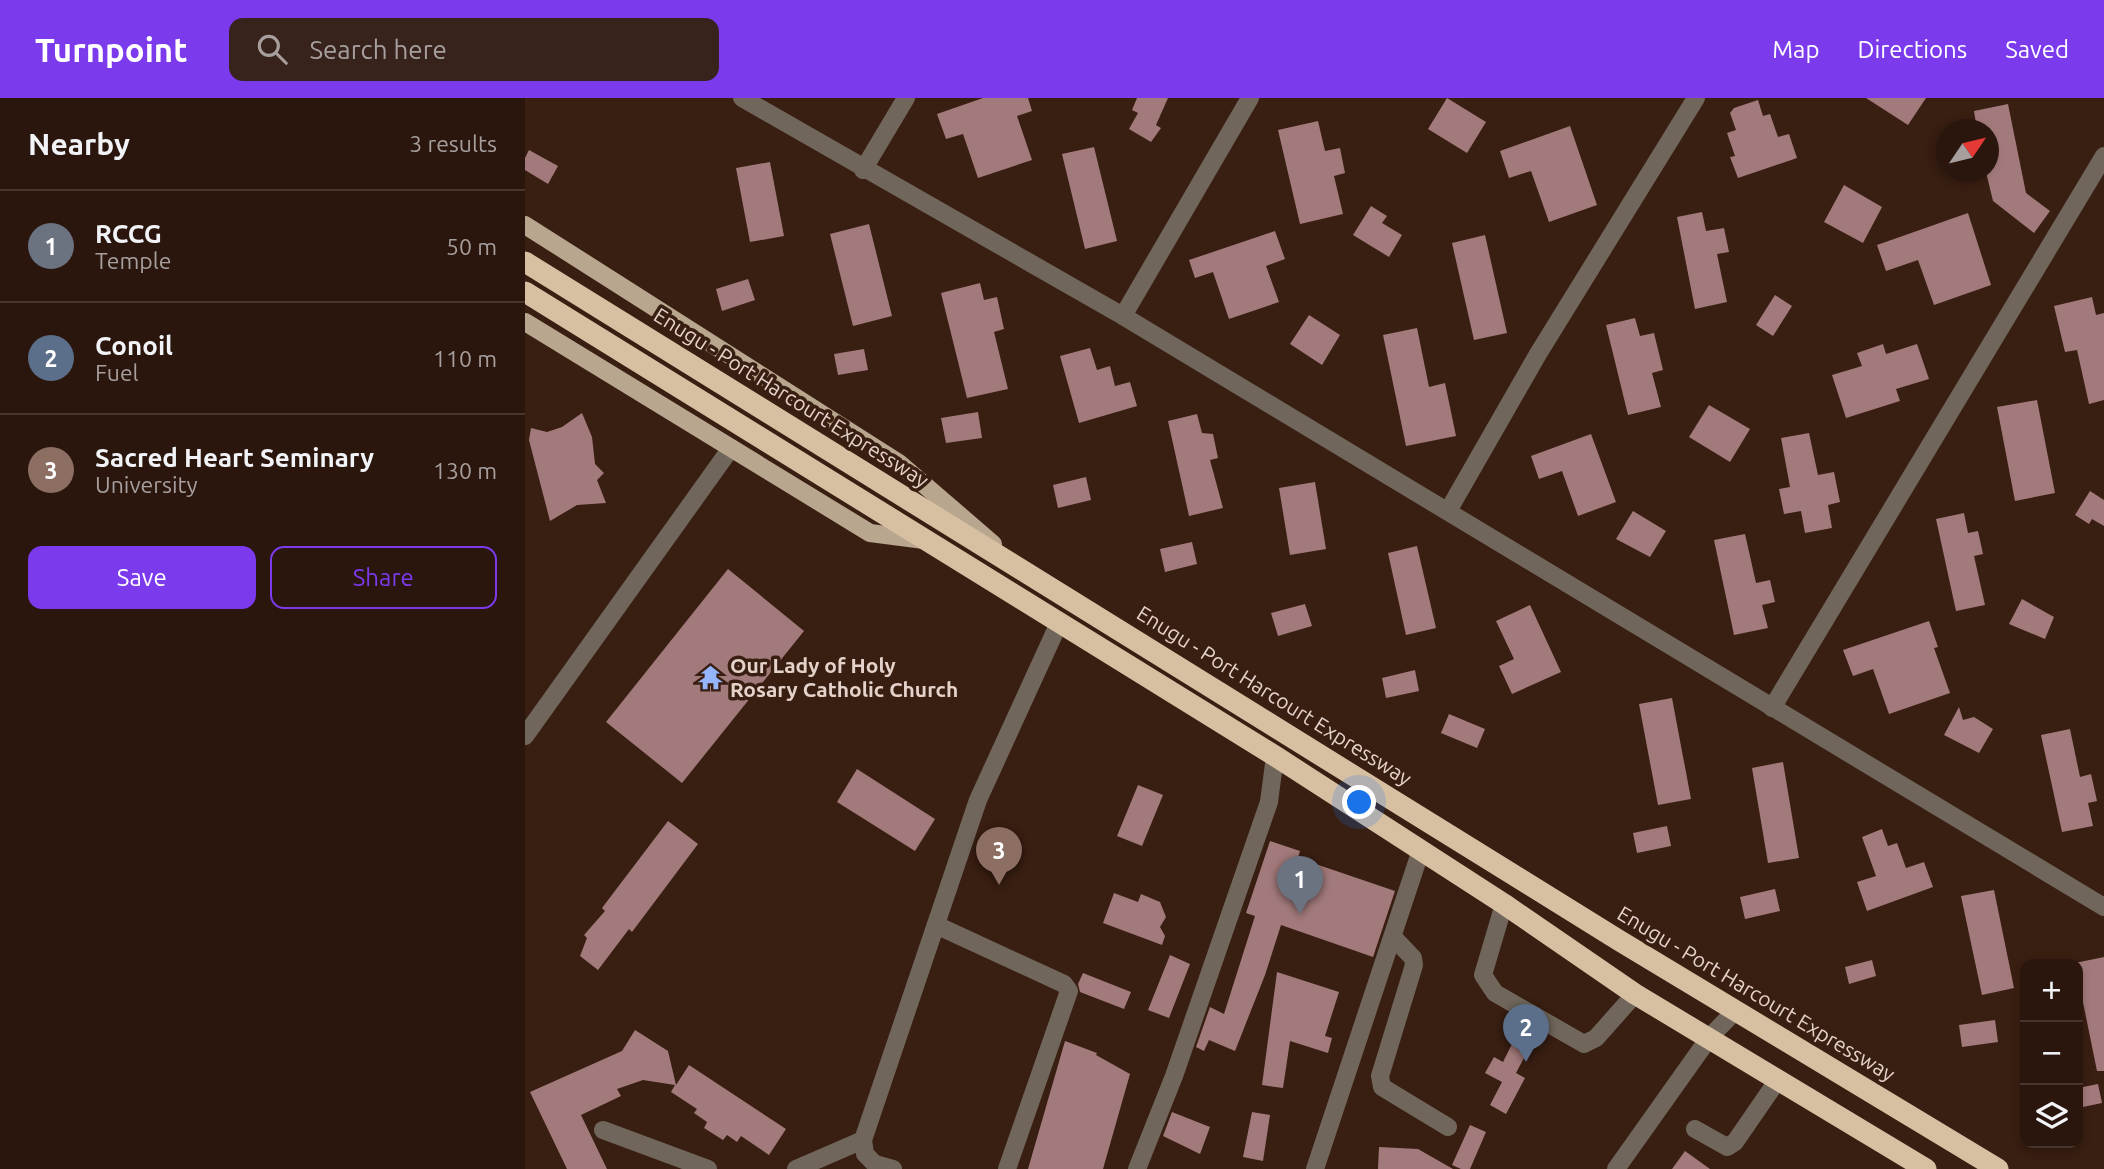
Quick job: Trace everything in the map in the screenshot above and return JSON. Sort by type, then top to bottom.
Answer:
[{"type":"highway","name":"Enugu - Port Harcourt Expressway","points":[[525,262],[1736,1010],[1999,1169]]},
{"type":"highway","points":[[525,292],[1275,756],[1504,904],[1635,995],[1918,1167]]},
{"type":"main road","points":[[525,225],[899,463],[1028,573]]},
{"type":"main road","points":[[525,322],[870,533],[928,541]]},
{"type":"street","points":[[742,98],[863,170],[1123,316],[1772,709],[2102,900]]},
{"type":"street","points":[[863,170],[906,98]]},
{"type":"street","points":[[1123,316],[1250,98]]},
{"type":"street","points":[[1448,511],[1538,354],[1696,98]]},
{"type":"street","points":[[1772,709],[2104,156]]},
{"type":"street","points":[[525,736],[731,448]]},
{"type":"street","points":[[891,1169],[876,1164],[865,1154],[863,1140],[978,800],[1059,623]]},
{"type":"street","points":[[1137,1169],[1174,1076],[1265,816],[1275,756]]},
{"type":"street","points":[[1315,1169],[1421,850]]},
{"type":"street","points":[[1504,904],[1483,975],[1495,993],[1584,1044],[1597,1038],[1635,995]]},
{"type":"street","points":[[936,925],[1064,984],[1069,991],[1007,1169]]},
{"type":"street","points":[[1393,937],[1413,958],[1414,965],[1380,1076],[1382,1087],[1448,1127]]},
{"type":"street","points":[[1616,1169],[1709,1038],[1736,1010]]},
{"type":"street","points":[[1695,1129],[1727,1147],[1735,1142],[1777,1081]]},
{"type":"street","points":[[603,1130],[708,1169]]},
{"type":"street","points":[[796,1169],[863,1140]]},
{"type":"building","points":[[983,98],[1028,98],[1032,111],[1017,116],[1032,160],[978,178],[963,134],[946,139],[937,114]]},
{"type":"building","points":[[1137,98],[1168,98],[1156,125],[1161,128],[1151,142],[1129,129],[1138,113],[1132,110]]},
{"type":"building","points":[[1447,98],[1486,122],[1467,153],[1428,129]]},
{"type":"building","points":[[1866,98],[1926,98],[1908,125]]},
{"type":"building","points":[[1758,100],[1763,116],[1770,114],[1778,137],[1789,134],[1797,158],[1738,178],[1730,157],[1735,156],[1727,133],[1736,130],[1730,113],[1734,108]]},
{"type":"building","points":[[2008,104],[2026,193],[2050,211],[2034,233],[1993,201],[1988,182],[1999,182],[1999,119],[1975,119],[1974,111]]},
{"type":"building","points":[[1318,121],[1325,151],[1340,148],[1345,173],[1334,176],[1343,214],[1300,224],[1278,130]]},
{"type":"building","points":[[1570,126],[1597,205],[1549,222],[1531,171],[1509,178],[1500,151]]},
{"type":"building","points":[[1094,147],[1117,241],[1085,249],[1062,154]]},
{"type":"building","points":[[529,150],[558,166],[548,184],[525,170],[525,158]]},
{"type":"building","points":[[770,162],[784,236],[750,242],[736,168]]},
{"type":"building","points":[[1844,185],[1882,207],[1863,243],[1824,222]]},
{"type":"building","points":[[1371,206],[1387,216],[1382,223],[1402,235],[1389,257],[1353,235]]},
{"type":"building","points":[[1702,212],[1706,231],[1724,228],[1729,252],[1717,254],[1727,302],[1695,309],[1677,217]]},
{"type":"building","points":[[1968,213],[1991,285],[1934,305],[1918,260],[1886,271],[1877,245]]},
{"type":"building","points":[[869,224],[892,316],[853,326],[830,234]]},
{"type":"building","points":[[1275,231],[1285,259],[1266,266],[1279,302],[1229,319],[1213,272],[1195,278],[1189,260]]},
{"type":"building","points":[[1485,235],[1507,333],[1474,340],[1452,243]]},
{"type":"building","points":[[748,279],[755,300],[722,311],[716,289]]},
{"type":"building","points":[[980,283],[984,300],[997,297],[1004,329],[994,332],[1008,389],[967,398],[941,293]]},
{"type":"building","points":[[1775,295],[1792,306],[1773,336],[1756,325]]},
{"type":"building","points":[[2092,297],[2096,315],[2104,313],[2104,400],[2089,404],[2077,350],[2065,352],[2054,306]]},
{"type":"building","points":[[1309,315],[1340,335],[1322,365],[1290,344]]},
{"type":"building","points":[[1635,318],[1640,336],[1654,333],[1663,370],[1652,373],[1661,407],[1628,415],[1606,325]]},
{"type":"building","points":[[1417,328],[1429,387],[1445,383],[1456,436],[1406,446],[1383,335]]},
{"type":"building","points":[[1883,344],[1886,354],[1917,344],[1929,379],[1896,389],[1900,401],[1846,418],[1832,375],[1862,366],[1857,353]]},
{"type":"building","points":[[1090,348],[1097,370],[1110,366],[1115,386],[1130,382],[1137,406],[1079,423],[1060,356]]},
{"type":"building","points":[[864,349],[868,370],[838,375],[834,354]]},
{"type":"building","points":[[2037,400],[2055,493],[2015,501],[1997,407]]},
{"type":"building","points":[[1709,405],[1750,429],[1730,462],[1689,437]]},
{"type":"building","points":[[978,412],[982,438],[946,443],[941,418]]},
{"type":"building","points":[[582,413],[592,437],[595,464],[604,473],[597,480],[606,503],[577,505],[550,521],[529,440],[531,428],[547,432],[562,427]]},
{"type":"building","points":[[1197,414],[1202,433],[1213,434],[1218,458],[1210,460],[1223,508],[1189,516],[1168,421]]},
{"type":"building","points":[[1809,433],[1818,475],[1834,472],[1840,502],[1828,505],[1832,528],[1805,533],[1801,511],[1784,514],[1779,489],[1790,487],[1781,438]]},
{"type":"building","points":[[1591,434],[1616,502],[1578,516],[1562,471],[1539,479],[1531,456]]},
{"type":"building","points":[[1086,477],[1091,500],[1058,508],[1053,485]]},
{"type":"building","points":[[1315,482],[1326,549],[1290,555],[1279,488]]},
{"type":"building","points":[[2090,491],[2104,500],[2104,526],[2092,519],[2089,524],[2075,515]]},
{"type":"building","points":[[1633,511],[1666,531],[1650,557],[1616,539]]},
{"type":"building","points":[[1964,513],[1968,533],[1978,531],[1983,554],[1974,556],[1985,605],[1956,611],[1936,519]]},
{"type":"building","points":[[1745,534],[1756,583],[1770,580],[1775,602],[1762,605],[1768,628],[1734,635],[1714,540]]},
{"type":"building","points":[[1192,542],[1197,564],[1165,572],[1160,549]]},
{"type":"building","points":[[1417,546],[1436,628],[1406,635],[1388,553]]},
{"type":"building","points":[[728,569],[804,631],[682,783],[606,722]]},
{"type":"building","points":[[2022,599],[2054,617],[2045,639],[2009,624]]},
{"type":"building","points":[[1305,604],[1312,626],[1278,636],[1271,613]]},
{"type":"building","points":[[1530,605],[1561,672],[1512,694],[1499,666],[1514,659],[1496,621]]},
{"type":"building","points":[[1929,621],[1938,647],[1934,648],[1950,693],[1889,714],[1873,669],[1853,676],[1843,650]]},
{"type":"building","points":[[1415,670],[1419,691],[1386,698],[1382,678]]},
{"type":"building","points":[[1672,698],[1691,799],[1658,805],[1639,704]]},
{"type":"building","points":[[1959,707],[1963,720],[1974,717],[1993,729],[1979,753],[1944,735]]},
{"type":"building","points":[[1449,714],[1485,729],[1477,748],[1441,733]]},
{"type":"building","points":[[2070,729],[2080,777],[2091,774],[2097,801],[2088,803],[2093,826],[2062,832],[2041,735]]},
{"type":"building","points":[[1783,762],[1799,858],[1768,863],[1752,768]]},
{"type":"building","points":[[857,769],[935,819],[915,851],[837,802]]},
{"type":"building","points":[[1138,785],[1163,795],[1142,846],[1117,836]]},
{"type":"building","points":[[668,821],[698,844],[632,932],[629,929],[598,970],[580,956],[587,938],[584,935],[605,911],[602,908]]},
{"type":"building","points":[[1667,826],[1671,846],[1637,853],[1633,833]]},
{"type":"building","points":[[1882,829],[1888,846],[1897,843],[1906,868],[1924,862],[1933,887],[1867,911],[1857,882],[1876,876],[1862,837]]},
{"type":"building","points":[[1270,841],[1300,851],[1298,858],[1395,891],[1373,957],[1281,925],[1265,975],[1235,1051],[1209,1040],[1204,1051],[1196,1047],[1210,1007],[1224,1014],[1255,916],[1246,913]]},
{"type":"building","points":[[1775,889],[1780,911],[1745,919],[1740,897]]},
{"type":"building","points":[[1994,890],[2014,988],[1982,995],[1961,896]]},
{"type":"building","points":[[1114,893],[1138,902],[1141,894],[1160,902],[1166,917],[1160,927],[1165,936],[1162,945],[1103,923]]},
{"type":"building","points":[[1170,955],[1190,964],[1169,1018],[1148,1010]]},
{"type":"building","points":[[2104,957],[2104,1071],[2097,1071],[2083,1002],[2083,961]]},
{"type":"building","points":[[1872,960],[1876,976],[1849,984],[1845,967]]},
{"type":"building","points":[[1277,972],[1339,992],[1325,1036],[1332,1038],[1328,1053],[1290,1041],[1283,1088],[1262,1085]]},
{"type":"building","points":[[1083,973],[1131,992],[1124,1009],[1080,992],[1078,984]]},
{"type":"building","points":[[1995,1020],[1998,1042],[1962,1047],[1959,1025]]},
{"type":"building","points":[[1523,1022],[1538,1031],[1516,1073],[1525,1078],[1506,1114],[1490,1105],[1502,1082],[1485,1073],[1494,1057],[1503,1062]]},
{"type":"building","points":[[635,1030],[668,1051],[676,1085],[689,1065],[786,1129],[769,1155],[741,1136],[737,1142],[727,1135],[723,1140],[704,1128],[707,1122],[694,1113],[697,1109],[671,1092],[675,1085],[643,1080],[617,1089],[621,1096],[581,1115],[607,1169],[567,1169],[530,1092],[622,1051]]},
{"type":"building","points":[[1065,1041],[1097,1053],[1096,1055],[1130,1074],[1103,1169],[1028,1169]]},
{"type":"building","points":[[2098,1084],[2102,1103],[2083,1107],[2083,1087]]},
{"type":"building","points":[[1172,1112],[1210,1127],[1200,1154],[1163,1136]]},
{"type":"building","points":[[1252,1112],[1270,1115],[1263,1161],[1243,1157]]},
{"type":"building","points":[[1470,1125],[1486,1132],[1470,1169],[1461,1169],[1452,1165]]},
{"type":"building","points":[[1379,1147],[1418,1149],[1453,1169],[1378,1169]]},
{"type":"building","points":[[1685,1151],[1710,1169],[1672,1169]]},
{"type":"place","name":"Our Lady of Holy Rosary Catholic Church","points":[[710,678]]},
{"type":"place","name":"Sacred Heart Seminary","points":[[999,885]]},
{"type":"place","name":"RCCG","points":[[1300,914]]},
{"type":"place","name":"Conoil","points":[[1526,1062]]}]
